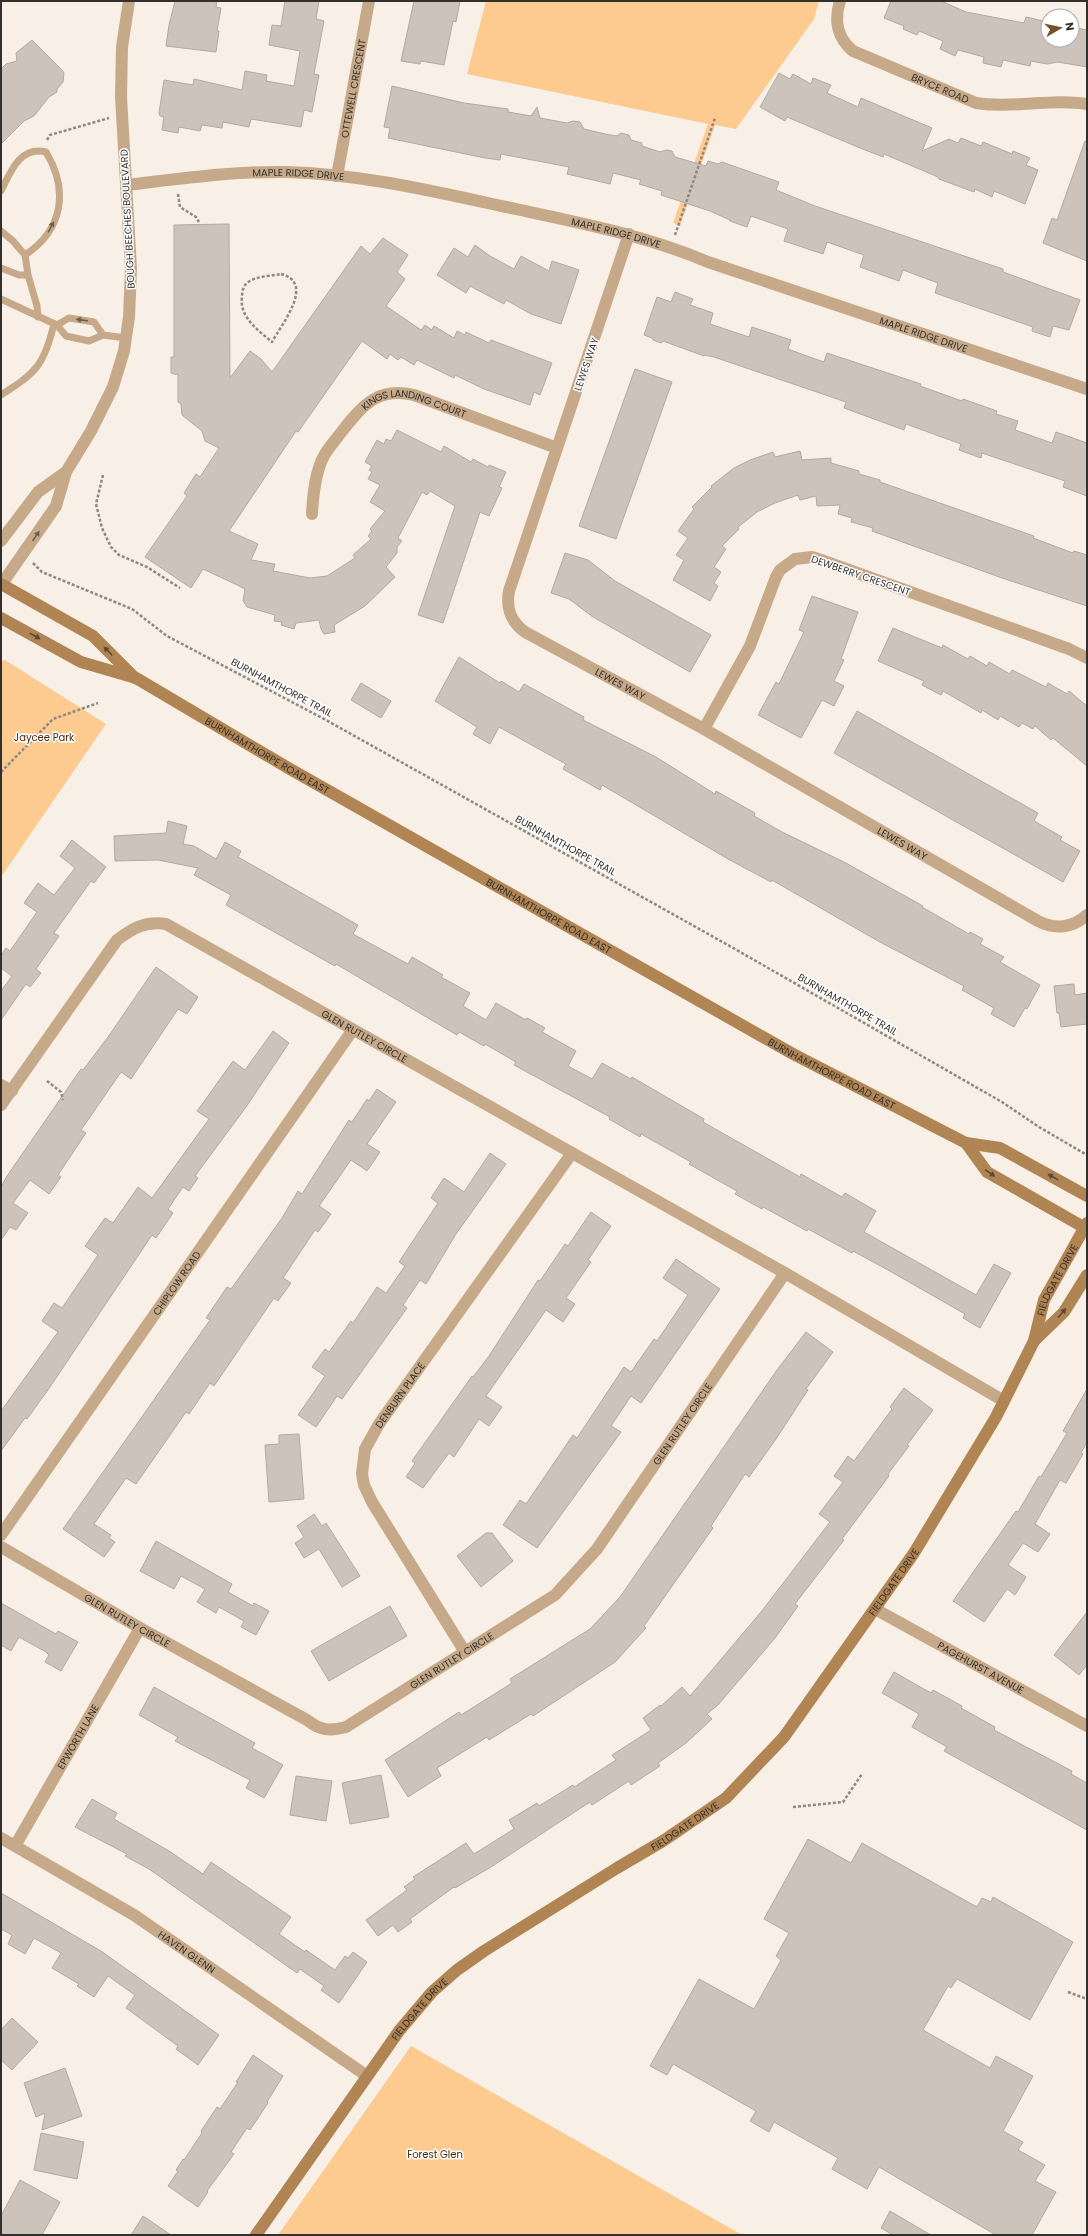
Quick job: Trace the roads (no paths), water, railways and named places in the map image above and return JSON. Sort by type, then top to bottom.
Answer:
[{"type":"main road","name":"BURNHAMTHORPE ROAD EAST","points":[[1,585],[93,636],[136,678],[297,773],[793,1054],[966,1143],[1000,1148],[1087,1196]]},
{"type":"main road","name":"BURNHAMTHORPE ROAD EAST","points":[[1,618],[81,662],[136,678]]},
{"type":"main road","name":"BURNHAMTHORPE ROAD EAST","points":[[966,1143],[986,1172],[1086,1226]]},
{"type":"main road","name":"FIELDGATE DRIVE","points":[[256,2235],[399,2031],[432,1992],[457,1970],[617,1868],[663,1841],[726,1798],[784,1737],[914,1553],[1004,1401],[1034,1341],[1044,1300],[1086,1226]]},
{"type":"main road","name":"FIELDGATE DRIVE","points":[[1034,1341],[1064,1312],[1087,1275]]},
{"type":"street","name":"BOUGH BEECHES BOULEVARD","points":[[1,585],[56,506],[66,472],[91,431],[113,387],[126,338],[131,292],[121,115],[122,47],[129,1]]},
{"type":"street","name":"OTTEWELL CRESCENT","points":[[337,176],[369,1]]},
{"type":"street","name":"BRYCE ROAD","points":[[840,1],[837,15],[838,29],[850,48],[857,54],[976,104],[995,106],[1064,103],[1087,104]]},
{"type":"street","name":"MAPLE RIDGE DRIVE","points":[[126,185],[205,175],[285,172],[337,176],[397,184],[629,234],[672,246],[723,268],[1087,390]]},
{"type":"street","name":"LEWES WAY","points":[[629,234],[509,591],[508,607],[510,614],[518,627],[704,729],[1042,923],[1052,926],[1066,926],[1080,921],[1087,915]]},
{"type":"street","name":"KINGS LANDING COURT","points":[[312,514],[316,482],[324,454],[358,410],[370,401],[382,395],[401,393],[414,395],[557,448]]},
{"type":"street","name":"BOUGH BEECHES BOULEVARD","points":[[1,541],[38,492],[66,472]]},
{"type":"street","name":"DEWBERRY CRESCENT","points":[[704,729],[750,646],[776,577],[787,563],[803,557],[821,560],[1070,649],[1087,658]]},
{"type":"street","name":"GLEN RUTLEY CIRCLE","points":[[1,1105],[118,940],[131,929],[144,924],[166,924],[352,1031],[785,1273],[1004,1401]]},
{"type":"street","name":"CHIPLOW ROAD","points":[[1,1535],[352,1031]]},
{"type":"street","points":[[1,1085],[12,1091]]},
{"type":"street","name":"DENBURN PLACE","points":[[465,1652],[372,1502],[362,1474],[365,1449],[379,1424],[572,1153]]},
{"type":"street","name":"GLEN RUTLEY CIRCLE","points":[[1,1547],[140,1628],[307,1720],[317,1728],[334,1730],[346,1727],[555,1594],[597,1549],[785,1273]]},
{"type":"street","name":"PAGEHURST AVENUE","points":[[874,1609],[1087,1726]]},
{"type":"street","name":"EPWORTH LANE","points":[[15,1846],[140,1628]]},
{"type":"street","name":"HAVEN GLENN","points":[[1,1838],[134,1915],[367,2076]]},
{"type":"lane","points":[[1,191],[18,159],[28,154],[42,151],[46,152],[60,187],[59,208],[52,227],[42,242],[25,255]]},
{"type":"lane","points":[[1,231],[14,241],[25,255],[28,276],[37,306],[38,317]]},
{"type":"lane","points":[[1,268],[19,275],[28,276]]},
{"type":"lane","points":[[1,299],[56,325],[66,336],[89,341],[103,335],[126,338]]},
{"type":"lane","points":[[1,395],[34,372],[48,349],[56,325],[69,318],[94,322],[103,335]]},
{"type":"park label","name":"Jaycee Park","points":[[44,737]]},
{"type":"park label","name":"Forest Glen","points":[[435,2154]]}]
